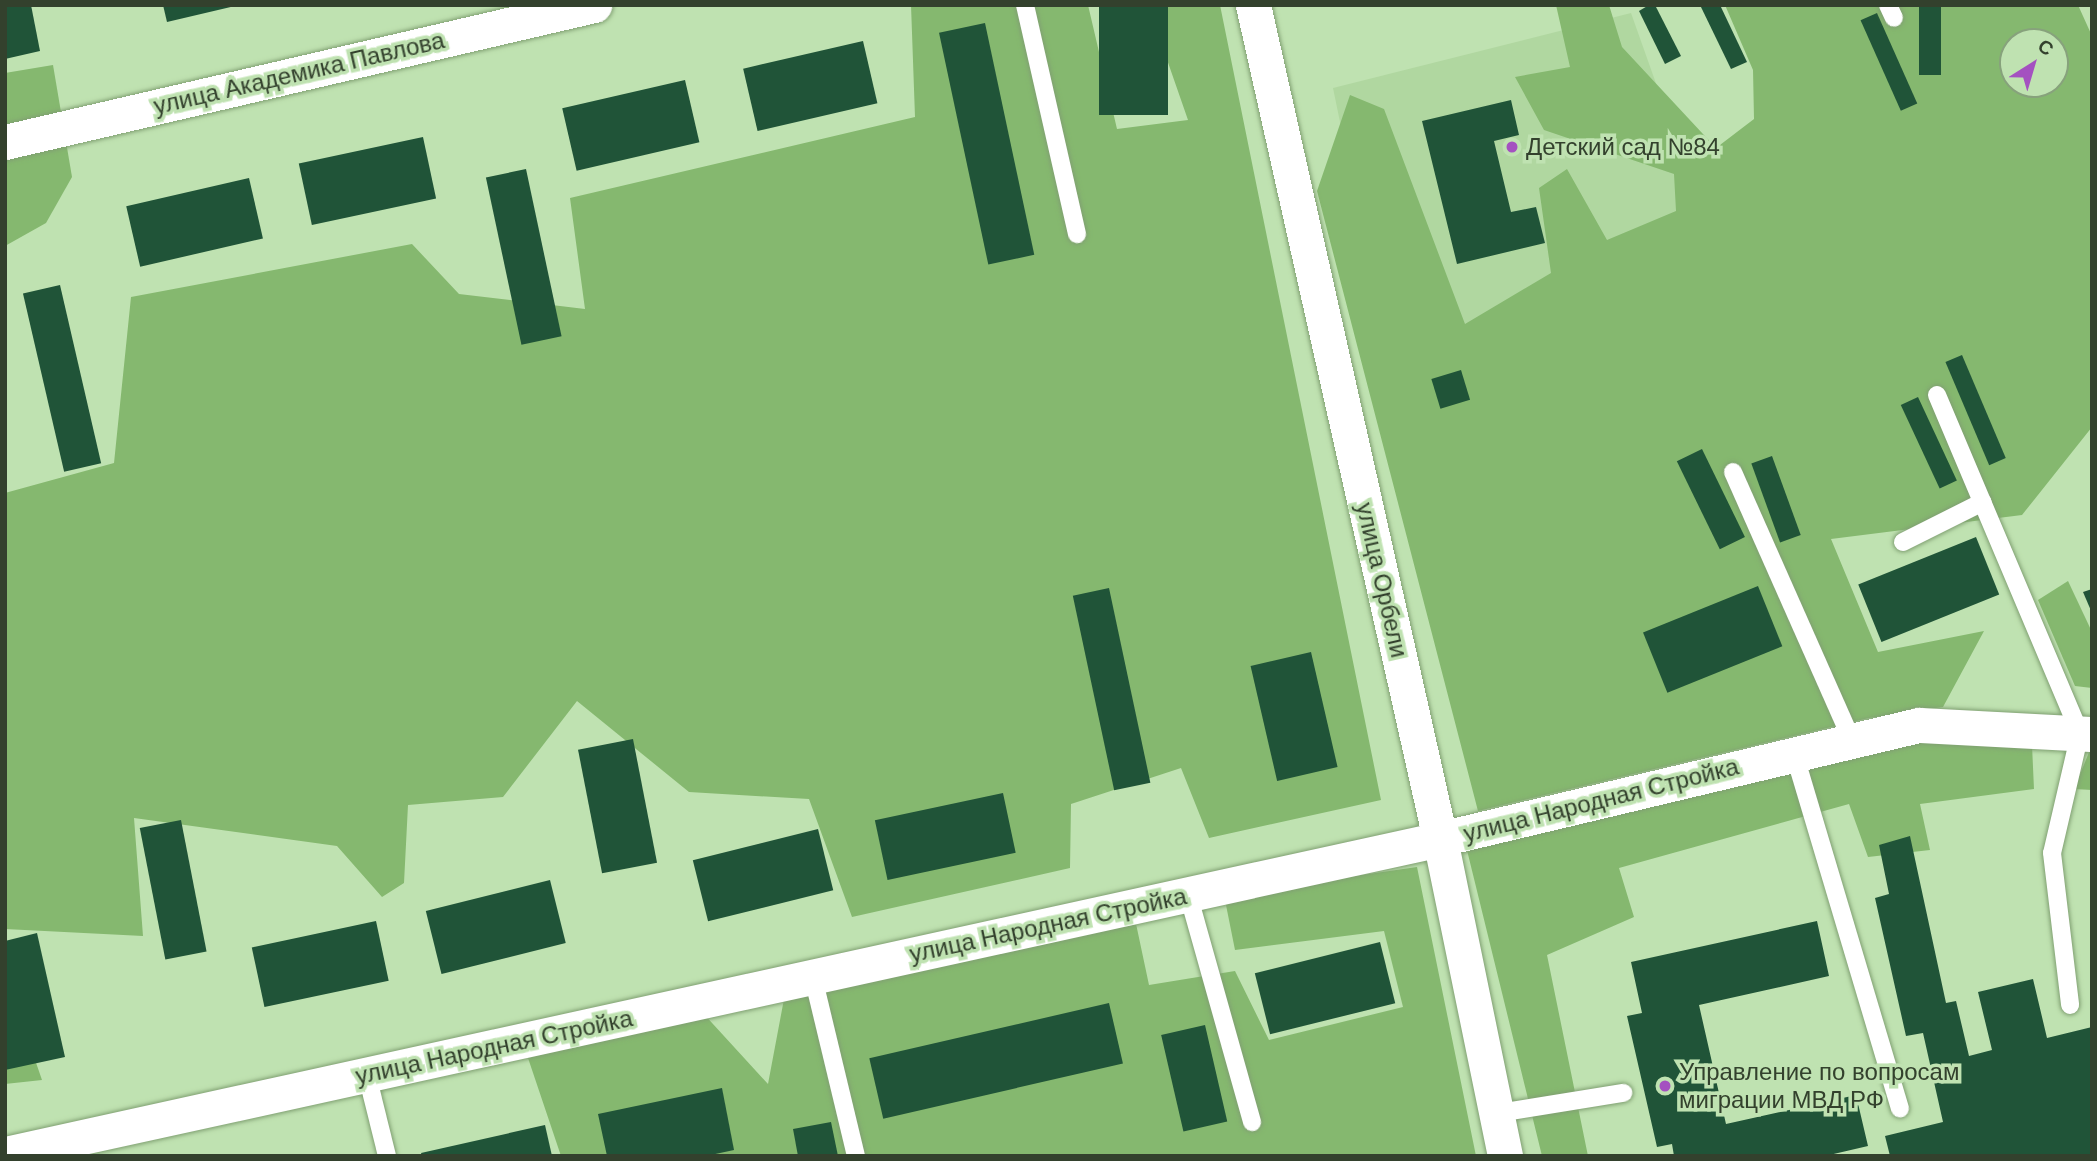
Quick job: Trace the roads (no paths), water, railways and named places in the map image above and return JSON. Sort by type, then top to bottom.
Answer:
[{"type":"street","name":"улица Академика Павлова","points":[[5,142],[515,14],[594,5]]},
{"type":"street","name":"улица Орбели","points":[[1253,5],[1440,839],[1499,1113],[1505,1156]]},
{"type":"street","name":"улица Народная Стройка","points":[[5,1154],[1440,839],[1919,725],[2086,733]]},
{"type":"lane","points":[[1025,5],[1077,234]]},
{"type":"lane","points":[[1937,395],[2086,733],[2052,853],[2070,1006]]},
{"type":"lane","points":[[1733,472],[1852,740]]},
{"type":"lane","points":[[1903,542],[1983,502]]},
{"type":"lane","points":[[1794,753],[1900,1109]]},
{"type":"lane","points":[[1188,894],[1252,1122]]},
{"type":"lane","points":[[813,977],[856,1156]]},
{"type":"lane","points":[[367,1075],[387,1156]]},
{"type":"lane","points":[[1499,1113],[1623,1093]]},
{"type":"place","name":"Детский сад №84","points":[[1512,147]]},
{"type":"place","name":"Управление по вопросам миграции МВД РФ","points":[[1665,1086]]}]
